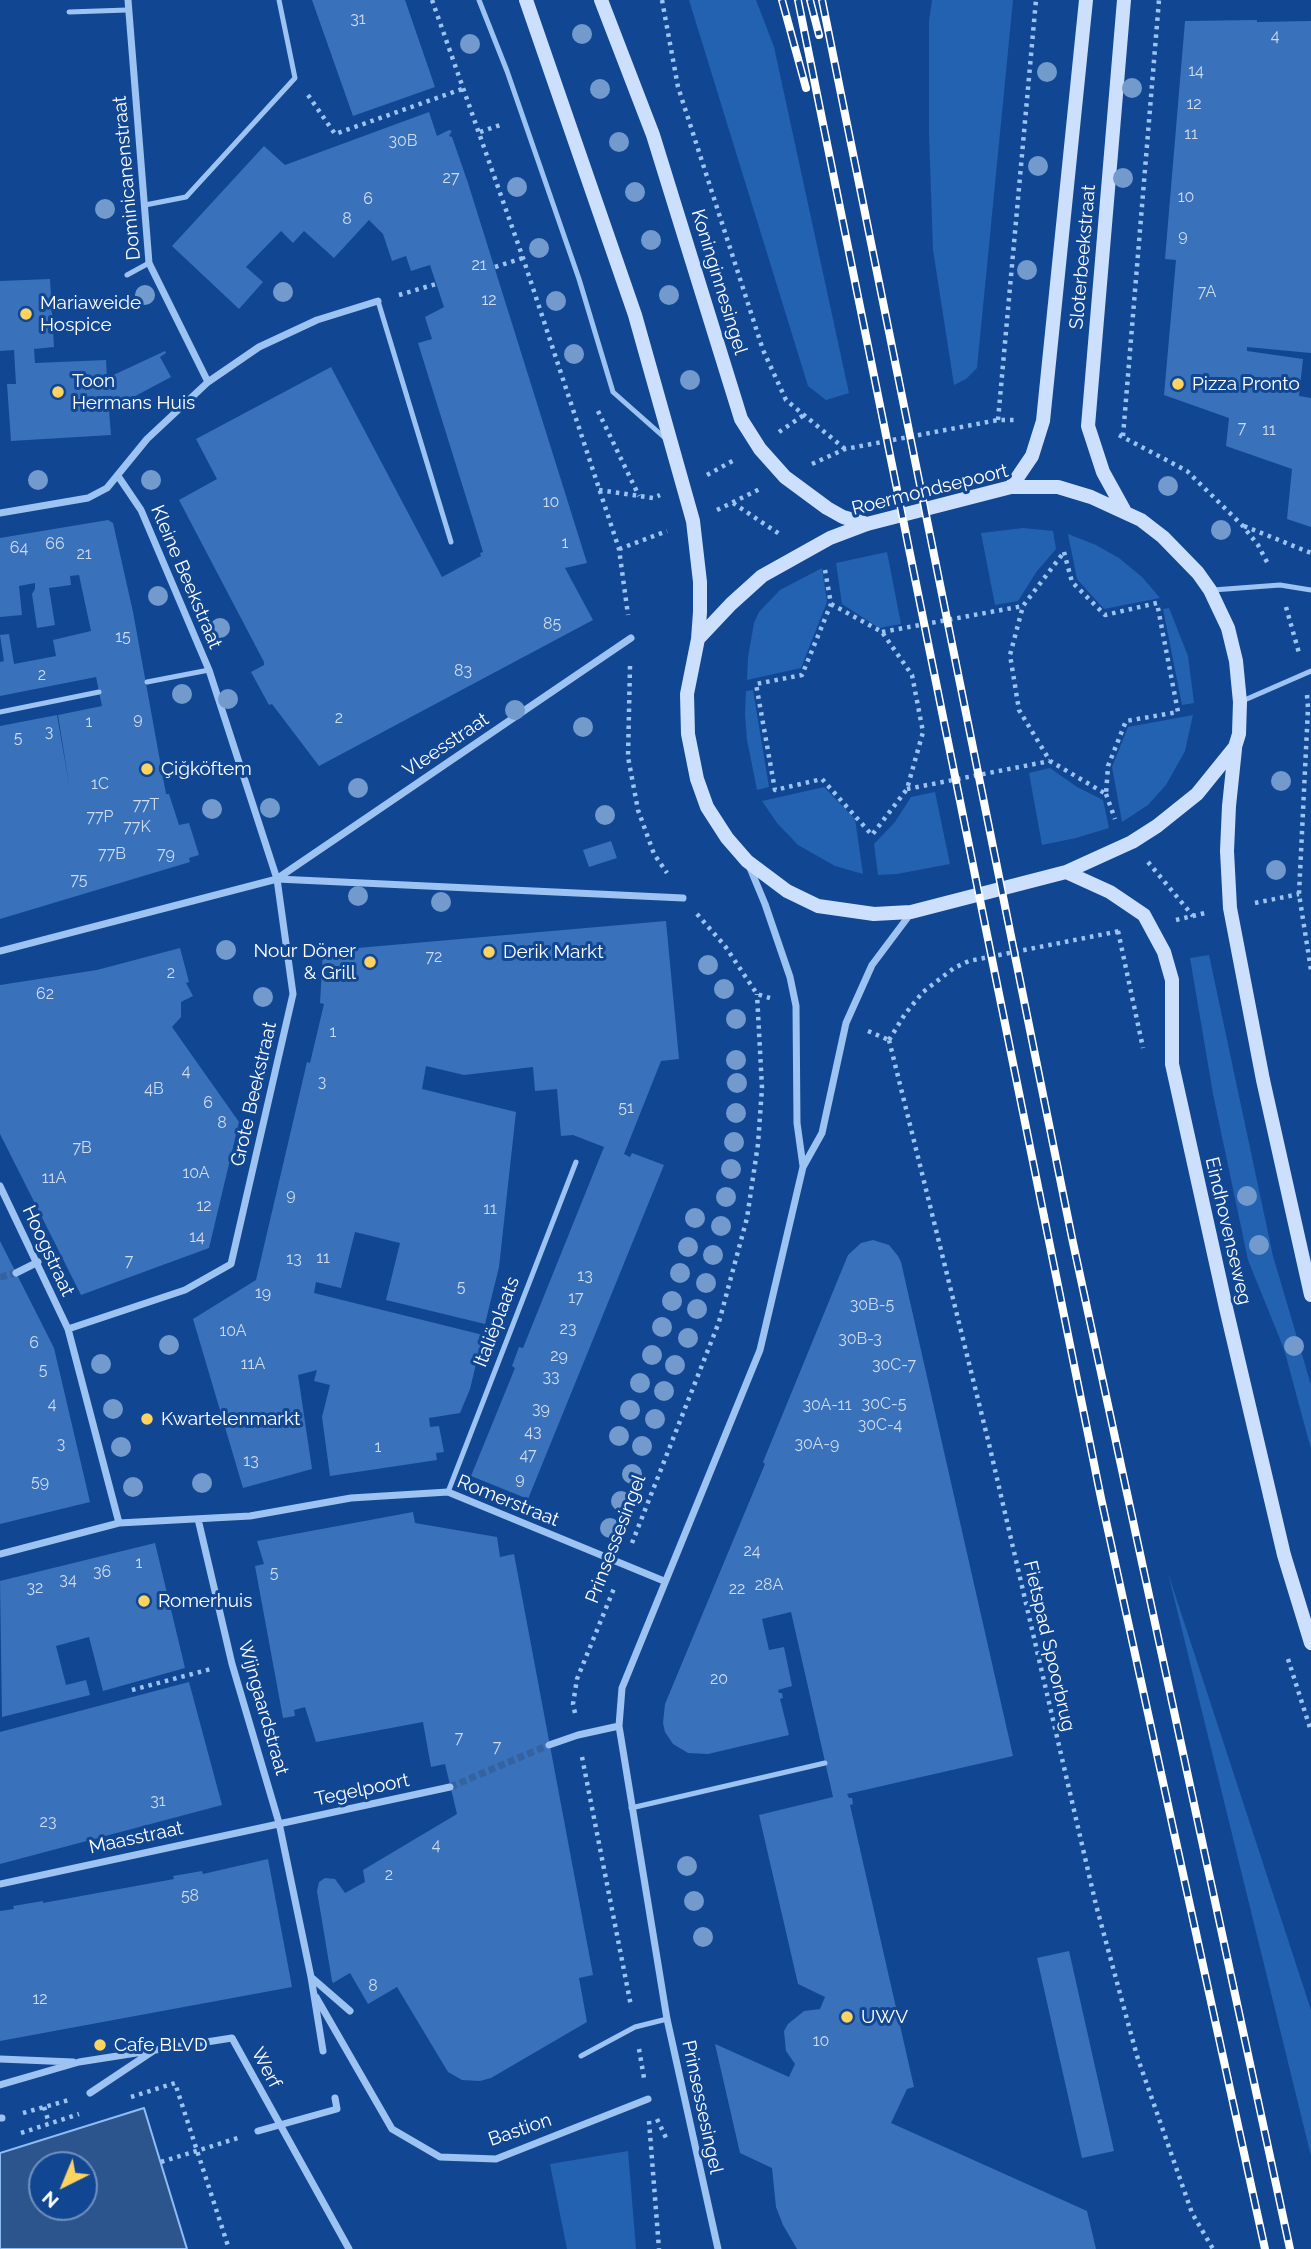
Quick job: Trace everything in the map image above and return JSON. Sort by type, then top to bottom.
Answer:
[{"type":"main road","points":[[526,0],[635,315],[693,521],[700,582],[698,639],[687,694],[686,714],[691,755],[707,807],[727,838],[747,861],[787,891],[818,906],[874,914],[911,912],[1066,872],[1110,853],[1157,826],[1197,794],[1235,747]]},
{"type":"main road","name":"Koninginnesingel","points":[[601,0],[653,135],[741,419],[760,449],[785,477],[843,517],[867,523]]},
{"type":"main road","name":"Sloterbeekstraat","points":[[1011,487],[1032,456],[1043,421],[1086,0]]},
{"type":"main road","name":"Sloterbeekstraat","points":[[1124,0],[1088,426],[1103,472],[1124,510]]},
{"type":"main road","name":"Roermondsepoort","points":[[698,639],[762,576],[831,538],[867,523],[1011,487],[1058,487],[1124,510],[1163,537],[1198,573],[1210,590],[1228,628],[1236,661],[1240,702],[1235,747]]},
{"type":"main road","points":[[1235,747],[1227,851],[1230,908],[1263,1080],[1311,1295]]},
{"type":"main road","name":"Eindhovenseweg","points":[[1066,872],[1110,892],[1144,915],[1152,925],[1164,952],[1172,980],[1172,1064],[1284,1555],[1311,1643]]},
{"type":"street","name":"Dominicanenstraat","points":[[128,0],[149,263],[208,382]]},
{"type":"street","points":[[0,513],[88,498],[107,488],[147,439],[208,382],[259,347],[317,320],[378,301]]},
{"type":"street","name":"Kleine Beekstraat","points":[[118,476],[141,510],[209,670],[277,878]]},
{"type":"street","name":"Vleesstraat","points":[[277,878],[631,638]]},
{"type":"street","name":"Prinsessesingel","points":[[747,861],[790,977],[796,1006],[797,1123],[803,1167]]},
{"type":"street","name":"Vleesstraat","points":[[0,951],[277,878],[684,898]]},
{"type":"street","name":"Grote Beekstraat","points":[[68,1329],[185,1290],[231,1264],[293,993],[277,878]]},
{"type":"street","name":"Prinsessesingel","points":[[718,2249],[667,2019],[619,1726],[622,1688],[760,1350],[803,1167],[822,1133],[846,1023],[872,965],[911,912]]},
{"type":"street","name":"Hoogstraat","points":[[0,1186],[68,1329]]},
{"type":"street","points":[[16,1273],[38,1262]]},
{"type":"street","points":[[68,1329],[119,1523]]},
{"type":"street","name":"Romerstraat","points":[[198,1520],[250,1516],[351,1498],[448,1492],[664,1581]]},
{"type":"street","points":[[0,1554],[119,1523],[198,1520]]},
{"type":"street","name":"Wijngaardstraat","points":[[198,1520],[232,1664],[279,1823]]},
{"type":"street","points":[[550,1745],[578,1735],[619,1726]]},
{"type":"street","name":"Tegelpoort","points":[[279,1823],[450,1787]]},
{"type":"street","name":"Maasstraat","points":[[0,1884],[279,1823]]},
{"type":"street","name":"Bastion","points":[[279,1823],[311,1977],[323,2051]]},
{"type":"street","points":[[311,1977],[350,2011]]},
{"type":"street","name":"Bastion","points":[[314,1993],[392,2129],[440,2157],[496,2159],[648,2099]]},
{"type":"street","name":"Werf","points":[[0,2085],[79,2062],[232,2038],[348,2249]]},
{"type":"street","points":[[90,2093],[156,2049]]},
{"type":"street","name":"Werf","points":[[0,2059],[79,2062]]},
{"type":"street","points":[[258,2131],[337,2109],[335,2098]]},
{"type":"lane","points":[[145,205],[186,197],[295,78],[279,0]]},
{"type":"lane","points":[[479,0],[507,71],[579,279],[613,391],[671,443]]},
{"type":"lane","points":[[69,12],[127,10]]},
{"type":"lane","points":[[127,275],[149,263]]},
{"type":"lane","points":[[378,301],[452,542]]},
{"type":"lane","points":[[1210,590],[1280,585],[1311,590]]},
{"type":"lane","points":[[147,682],[209,670]]},
{"type":"lane","points":[[1240,702],[1311,671]]},
{"type":"lane","points":[[0,712],[99,692]]},
{"type":"lane","name":"Italiëplaats","points":[[448,1492],[576,1162]]},
{"type":"lane","points":[[631,1808],[825,1763]]},
{"type":"lane","points":[[581,2056],[635,2027],[667,2019]]},
{"type":"path","points":[[432,0],[523,258],[619,549],[631,638],[628,757],[638,810],[654,854],[684,898]]},
{"type":"path","name":"Koninginnesingel","points":[[662,0],[678,87],[762,351],[786,400],[845,449]]},
{"type":"path","points":[[619,549],[693,521],[845,449],[998,420],[1036,0]]},
{"type":"path","points":[[1123,436],[1159,0]]},
{"type":"path","points":[[295,78],[335,134],[465,88]]},
{"type":"path","points":[[480,132],[508,122]]},
{"type":"path","points":[[495,267],[523,258]]},
{"type":"path","points":[[378,301],[436,284]]},
{"type":"path","points":[[1242,525],[1311,553]]},
{"type":"path","points":[[1064,552],[1072,582],[1105,615],[1157,603],[1178,712],[1126,721],[1108,766],[1106,794],[1050,761],[1018,710],[1010,655],[1023,606],[1064,552]]},
{"type":"path","points":[[831,604],[882,632],[912,675],[923,732],[908,789],[872,835],[822,779],[775,790],[756,684],[802,675],[831,604]]},
{"type":"path","points":[[882,632],[1023,606]]},
{"type":"path","points":[[908,789],[1050,761]]},
{"type":"path","points":[[1152,925],[1299,894],[1311,970]]},
{"type":"path","name":"Prinsessesingel","points":[[648,2099],[573,1704],[577,1679],[719,1322],[747,1218],[758,1144],[762,1088],[757,994],[725,946],[684,898]]},
{"type":"path","name":"Fietspad Spoorbrug","points":[[1152,925],[969,961],[954,968],[923,992],[889,1040],[989,1444],[1096,1905],[1137,2056],[1192,2213],[1213,2249]]},
{"type":"path","points":[[132,1690],[232,1664]]},
{"type":"path","points":[[126,2099],[175,2083],[229,2249]]},
{"type":"path","points":[[648,2099],[672,2152]]},
{"type":"path","points":[[648,2099],[659,2249]]},
{"type":"path","points":[[44,2108],[49,2124]]},
{"type":"path","points":[[12,2135],[88,2111]]},
{"type":"path","points":[[160,2162],[258,2131]]},
{"type":"shaded area","points":[[689,0],[756,0],[774,47],[849,393],[826,400],[808,386]]},
{"type":"shaded area","points":[[932,0],[1013,0],[977,368],[966,379],[954,385],[933,250],[929,134],[929,21]]},
{"type":"shaded area","points":[[1023,528],[1053,531],[1056,549],[1037,571],[1018,601],[995,605],[981,533]]},
{"type":"shaded area","points":[[1068,534],[1119,558],[1142,577],[1160,598],[1104,609],[1077,579]]},
{"type":"shaded area","points":[[887,552],[901,624],[879,628],[842,604],[836,563]]},
{"type":"shaded area","points":[[822,568],[827,602],[801,668],[747,680],[754,623],[759,612],[780,590]]},
{"type":"shaded area","points":[[1169,608],[1188,656],[1194,703],[1182,705],[1163,609]]},
{"type":"shaded area","points":[[753,690],[769,787],[757,790],[745,715],[746,691]]},
{"type":"shaded area","points":[[1193,715],[1185,751],[1166,785],[1148,805],[1122,822],[1112,767],[1128,727]]},
{"type":"shaded area","points":[[1050,768],[1077,787],[1103,800],[1109,828],[1042,845],[1029,773]]},
{"type":"shaded area","points":[[824,787],[855,819],[863,874],[835,866],[798,845],[777,823],[762,801]]},
{"type":"shaded area","points":[[935,792],[950,864],[878,875],[874,844],[895,822],[911,797]]},
{"type":"shaded area","points":[[1209,955],[1273,1256],[1311,1385],[1311,1449],[1284,1349],[1248,1260],[1213,1094],[1190,958]]},
{"type":"shaded area","points":[[1168,1573],[1311,2010],[1311,2156]]},
{"type":"shaded area","points":[[144,2108],[187,2249],[0,2249],[0,2153]]},
{"type":"shaded area","points":[[628,2151],[636,2249],[567,2249],[550,2164]]},
{"type":"building","points":[[312,0],[405,0],[435,87],[353,116]]},
{"type":"building","points":[[1185,21],[1311,21],[1311,353],[1247,347],[1247,351],[1303,359],[1299,396],[1311,398],[1311,527],[1287,519],[1292,469],[1226,446],[1229,418],[1164,395],[1176,260],[1165,259]]},
{"type":"building","points":[[429,112],[437,136],[452,131],[449,136],[452,137],[468,183],[587,563],[565,568],[593,620],[319,766],[272,704],[269,705],[251,672],[264,665],[264,662],[179,500],[217,479],[196,439],[331,367],[442,577],[481,556],[480,553],[483,552],[418,343],[432,339],[425,317],[444,307],[430,265],[411,271],[406,256],[392,261],[383,234],[369,220],[334,258],[304,231],[293,243],[281,231],[246,267],[263,282],[239,309],[172,246],[264,146],[285,165]]},
{"type":"building","points":[[50,279],[54,347],[34,349],[35,363],[106,360],[107,378],[165,351],[166,353],[160,357],[171,377],[109,410],[111,435],[11,441],[7,384],[16,384],[14,350],[0,351],[0,281]]},
{"type":"building","points":[[108,520],[113,523],[133,612],[166,794],[169,794],[179,825],[189,823],[199,855],[189,858],[190,862],[0,919],[0,726],[57,715],[70,790],[58,715],[102,706],[96,677],[0,696],[0,662],[4,661],[0,635],[9,634],[14,664],[56,656],[53,640],[91,631],[79,575],[70,576],[71,585],[49,588],[55,625],[37,628],[32,594],[35,583],[19,586],[22,615],[0,617],[0,538]]},
{"type":"building","points":[[611,841],[617,858],[589,867],[583,850]]},
{"type":"building","points":[[666,921],[679,1059],[661,1061],[624,1154],[630,1157],[632,1153],[664,1165],[528,1499],[471,1476],[515,1368],[512,1366],[519,1347],[523,1348],[604,1147],[573,1135],[561,1136],[557,1089],[535,1091],[533,1067],[464,1075],[426,1066],[422,1089],[516,1112],[499,1267],[485,1324],[386,1300],[400,1243],[355,1232],[341,1288],[316,1282],[314,1293],[483,1335],[470,1389],[460,1413],[429,1418],[430,1427],[439,1426],[444,1452],[436,1453],[437,1460],[330,1476],[322,1417],[330,1385],[314,1381],[317,1370],[298,1375],[312,1469],[243,1488],[193,1319],[256,1280],[307,1062],[310,1063],[324,1004],[320,1003],[323,951],[334,950],[342,954],[346,949]]},
{"type":"building","points":[[180,948],[189,982],[186,983],[193,996],[181,1002],[181,1017],[172,1027],[239,1122],[209,1248],[81,1295],[0,1134],[0,985],[97,970]]},
{"type":"building","points":[[873,1240],[889,1245],[901,1262],[1013,1756],[847,1794],[852,1798],[853,1804],[850,1805],[914,2087],[907,2089],[891,2123],[1087,2211],[1096,2249],[797,2249],[776,2207],[772,2168],[740,2153],[715,2044],[789,2077],[795,2064],[786,2051],[784,2031],[788,2024],[804,2011],[820,2009],[825,1997],[798,1984],[759,1815],[833,1797],[791,1612],[762,1619],[769,1650],[784,1647],[792,1686],[778,1690],[782,1693],[783,1698],[780,1699],[789,1735],[708,1754],[688,1753],[673,1744],[665,1732],[665,1704],[848,1255],[861,1243]]},
{"type":"building","points":[[0,1241],[54,1348],[90,1502],[0,1524]]},
{"type":"building","points":[[413,1512],[415,1523],[497,1537],[500,1557],[514,1554],[593,1975],[579,1978],[587,2022],[491,2078],[480,2081],[462,2080],[448,2072],[397,1987],[368,2004],[350,1973],[333,1983],[332,1981],[317,1891],[319,1882],[325,1878],[335,1879],[345,1893],[365,1882],[363,1870],[457,1814],[445,1764],[431,1767],[423,1722],[316,1742],[305,1707],[294,1710],[295,1716],[283,1718],[255,1566],[264,1564],[257,1541]]},
{"type":"building","points":[[155,1543],[185,1668],[103,1691],[89,1637],[56,1646],[66,1685],[86,1680],[90,1695],[2,1717],[0,1581]]},
{"type":"building","points":[[189,1682],[222,1805],[0,1864],[0,1732]]},
{"type":"building","points":[[268,1859],[292,1987],[0,2041],[0,1911],[14,1909],[13,1906],[174,1879],[173,1876],[202,1871],[203,1874]]},
{"type":"building","points":[[1069,1951],[1114,2151],[1082,2158],[1037,1958]]},
{"type":"tunnel","points":[[0,1277],[16,1273]]},
{"type":"tunnel","points":[[450,1787],[549,1745]]},
{"type":"railway","points":[[782,0],[806,88]]},
{"type":"railway","points":[[798,0],[1101,1498],[1265,2249]]},
{"type":"railway","points":[[810,0],[819,35]]},
{"type":"railway","points":[[822,0],[1072,1238],[1290,2249]]},
{"type":"place","name":"Mariaweide Hospice","points":[[26,314]]},
{"type":"place","name":"Pizza Pronto","points":[[1178,384]]},
{"type":"place","name":"Toon Hermans Huis","points":[[58,392]]},
{"type":"place","name":"Çiğköftem","points":[[147,769]]},
{"type":"place","name":"Derik Markt","points":[[489,952]]},
{"type":"place","name":"Nour Döner & Grill","points":[[370,962]]},
{"type":"place","name":"Kwartelenmarkt","points":[[147,1419]]},
{"type":"place","name":"Romerhuis","points":[[144,1601]]},
{"type":"place","name":"UWV","points":[[847,2017]]},
{"type":"place","name":"Cafe BLVD","points":[[100,2045]]}]
